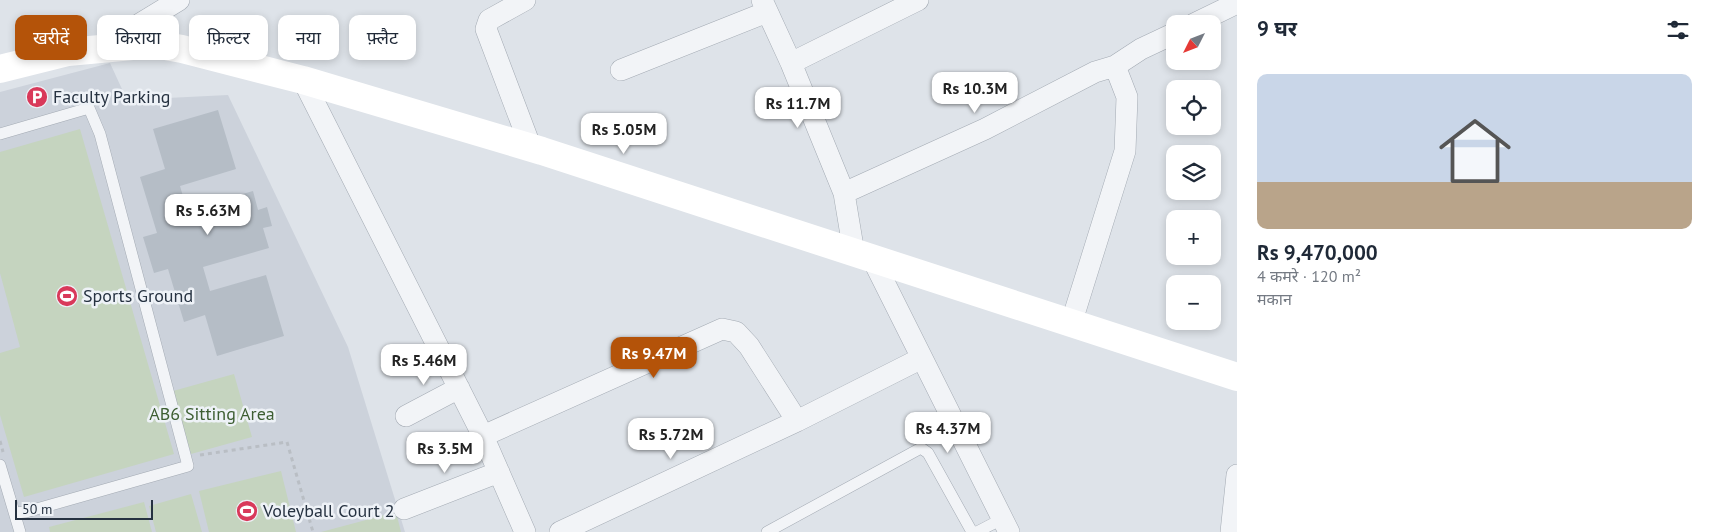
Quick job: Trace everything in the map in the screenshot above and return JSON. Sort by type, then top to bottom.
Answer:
[{"type":"street","points":[[154,15],[179,0]]},
{"type":"street","points":[[525,0],[489,20],[486,29],[532,148]]},
{"type":"street","points":[[791,63],[918,0]]},
{"type":"street","points":[[1213,15],[1237,4]]},
{"type":"street","points":[[621,70],[764,6],[791,63],[844,193],[863,256],[920,359],[1005,525]]},
{"type":"street","points":[[844,193],[985,129],[1095,72],[1115,66],[1141,49],[1166,37]]},
{"type":"street","points":[[0,69],[68,52],[97,49]]},
{"type":"street","points":[[179,50],[303,80],[532,148],[1237,377]]},
{"type":"street","points":[[1071,324],[1124,151],[1127,97],[1115,66]]},
{"type":"street","points":[[303,80],[483,436],[525,532]]},
{"type":"street","points":[[483,436],[722,329],[736,332],[749,346],[797,421]]},
{"type":"street","points":[[560,532],[797,421],[920,359]]},
{"type":"street","points":[[406,416],[458,388]]},
{"type":"street","points":[[404,509],[499,472]]},
{"type":"street","points":[[1231,532],[1237,475]]},
{"type":"lane","points":[[0,134],[89,108],[100,134],[188,466],[26,512],[15,512]]},
{"type":"lane","points":[[766,532],[782,528],[921,448],[928,453],[972,532]]},
{"type":"lane","points":[[0,464],[20,532]]},
{"type":"lane","points":[[977,532],[1005,525]]},
{"type":"path","points":[[185,457],[287,442],[313,532]]},
{"type":"shaded area","points":[[110,63],[127,100],[228,95],[348,347],[405,532],[0,532],[0,92]]},
{"type":"green space","name":"Sports Ground","points":[[80,129],[174,454],[24,497],[0,415],[0,353],[20,347],[0,273],[0,152]]},
{"type":"green space","name":"AB6 Sitting Area","points":[[234,374],[252,437],[191,454],[173,391]]},
{"type":"green space","name":"Voleyball Court 2","points":[[281,471],[296,532],[209,532],[199,491]]},
{"type":"green space","points":[[191,494],[202,532],[156,532],[149,506]]},
{"type":"green space","points":[[144,502],[152,532],[50,532],[49,527]]},
{"type":"green space","points":[[396,512],[401,532],[321,532]]},
{"type":"building","points":[[218,110],[236,169],[180,186],[187,210],[253,191],[258,210],[267,207],[272,226],[263,228],[269,248],[203,267],[210,291],[266,275],[284,336],[217,356],[205,315],[184,322],[168,269],[154,273],[143,237],[157,233],[140,177],[165,169],[153,129]]},
{"type":"place","name":"Faculty Parking","points":[[37,97]]},
{"type":"place","name":"Sports Ground","points":[[67,296]]},
{"type":"place","name":"Voleyball Court 2","points":[[247,511]]}]
